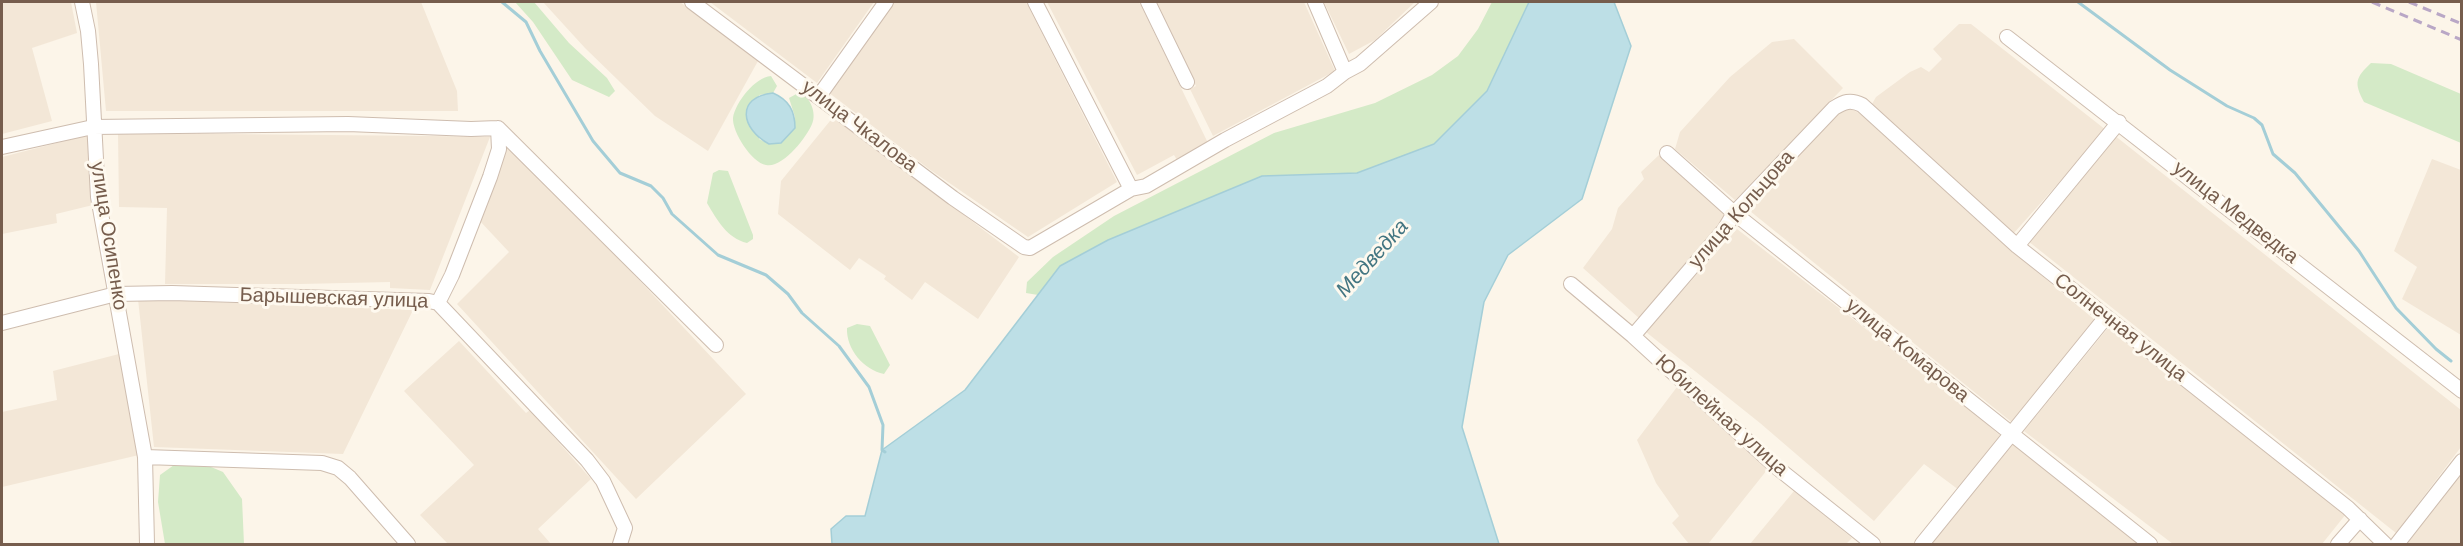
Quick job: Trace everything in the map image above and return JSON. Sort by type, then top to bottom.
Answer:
[{"type":"street","name":"улица Осипенко","points":[[82,2],[90,53],[98,197],[145,463],[147,544]]},
{"type":"street","name":"улица Чкалова","points":[[692,2],[953,198],[1024,247],[1030,248],[1131,189]]},
{"type":"street","points":[[819,96],[886,2]]},
{"type":"street","points":[[1035,2],[1131,189],[1146,186],[1225,140],[1327,86],[1360,64],[1431,2]]},
{"type":"street","points":[[1148,2],[1187,82]]},
{"type":"street","points":[[1315,2],[1346,72]]},
{"type":"street","name":"улица Медведка","points":[[2007,37],[2462,391]]},
{"type":"street","name":"улица Кольцова","points":[[1633,336],[1724,230],[1734,213],[1834,108],[1844,102],[1854,101],[1862,105]]},
{"type":"street","name":"Солнечная улица","points":[[1862,105],[2017,246],[2360,519],[2385,544]]},
{"type":"street","points":[[2017,246],[2119,122]]},
{"type":"street","points":[[2,147],[93,127],[348,124],[498,128],[716,345]]},
{"type":"street","points":[[438,303],[452,275],[490,177],[499,149],[498,128]]},
{"type":"street","name":"улица Комарова","points":[[1667,153],[1734,213],[2150,544]]},
{"type":"street","name":"Юбилейная улица","points":[[1571,284],[1633,336],[1857,540],[1873,544]]},
{"type":"street","name":"Барышевская улица","points":[[2,323],[116,294],[172,292],[429,300],[438,303],[587,460],[603,481],[625,528],[620,544]]},
{"type":"street","points":[[1922,544],[2106,317]]},
{"type":"street","points":[[2397,544],[2462,461]]},
{"type":"street","points":[[145,463],[322,463],[338,468],[350,478],[408,544]]},
{"type":"street","points":[[2338,544],[2360,519]]},
{"type":"shaded area","points":[[2,2],[71,2],[77,33],[32,48],[52,121],[2,134]]},
{"type":"shaded area","points":[[96,2],[421,2],[457,91],[458,111],[106,111]]},
{"type":"shaded area","points":[[543,2],[680,2],[758,61],[708,151],[655,116],[585,48]]},
{"type":"shaded area","points":[[710,2],[874,2],[817,83]]},
{"type":"shaded area","points":[[893,2],[1026,2],[1117,182],[1028,237],[929,169],[828,92]]},
{"type":"shaded area","points":[[1047,2],[1139,2],[1208,143],[1177,160],[1174,155],[1137,175]]},
{"type":"shaded area","points":[[1156,2],[1304,2],[1335,71],[1213,136],[1190,89],[1196,86]]},
{"type":"shaded area","points":[[1324,2],[1415,2],[1375,40],[1349,54]]},
{"type":"shaded area","points":[[1959,24],[1971,24],[2106,130],[2013,234],[1917,149],[1872,104],[1876,97],[1910,72],[1921,67],[1929,72],[1942,59],[1933,49]]},
{"type":"shaded area","points":[[1794,39],[1843,88],[1735,200],[1675,149],[1680,132],[1730,77],[1772,42]]},
{"type":"shaded area","points":[[1845,105],[1862,115],[1994,236],[2095,320],[2014,424],[1745,207]]},
{"type":"shaded area","points":[[834,116],[1019,257],[978,319],[925,282],[912,300],[884,279],[886,276],[859,258],[850,270],[778,214],[781,181]]},
{"type":"shaded area","points":[[118,133],[490,137],[430,290],[390,288],[390,282],[165,284],[167,208],[119,207]]},
{"type":"shaded area","points":[[88,135],[93,205],[56,214],[57,223],[2,234],[2,157]]},
{"type":"shaded area","points":[[2114,135],[2461,410],[2461,447],[2396,533],[2028,241]]},
{"type":"shaded area","points":[[508,146],[624,264],[746,394],[636,499],[457,304],[509,252],[478,219]]},
{"type":"shaded area","points":[[1659,155],[1725,214],[1715,234],[1640,319],[1583,268],[1612,229],[1618,208],[1644,179],[1641,172]]},
{"type":"shaded area","points":[[2432,159],[2461,170],[2461,335],[2402,299],[2417,267],[2394,251]]},
{"type":"shaded area","points":[[1737,229],[2003,438],[1959,490],[1924,464],[1874,521],[1760,423],[1646,332]]},
{"type":"shaded area","points":[[138,299],[413,310],[343,454],[154,447]]},
{"type":"shaded area","points":[[2108,328],[2346,514],[2322,544],[2173,544],[2024,431]]},
{"type":"shaded area","points":[[459,341],[526,413],[530,410],[591,479],[538,529],[551,544],[448,544],[420,515],[474,465],[404,391]]},
{"type":"shaded area","points":[[119,354],[139,455],[2,487],[2,412],[57,400],[53,371]]},
{"type":"shaded area","points":[[1677,387],[1767,470],[1708,544],[1689,544],[1672,523],[1679,516],[1656,483],[1637,440]]},
{"type":"shaded area","points":[[2012,442],[2138,544],[1927,544]]},
{"type":"shaded area","points":[[2461,475],[2461,544],[2407,544],[2412,533]]},
{"type":"shaded area","points":[[1794,491],[1852,538],[1846,544],[1750,544]]},
{"type":"green space","points":[[515,2],[534,2],[569,43],[607,78],[615,91],[609,97],[572,80],[533,22]]},
{"type":"green space","points":[[1492,2],[1529,2],[1487,91],[1434,144],[1357,173],[1262,176],[1060,266],[1038,295],[1026,293],[1027,282],[1053,257],[1114,216],[1274,133],[1375,103],[1432,75],[1458,56],[1478,29]]},
{"type":"green space","points":[[2371,63],[2391,64],[2461,94],[2461,143],[2364,102],[2358,81]]},
{"type":"green space","points":[[771,76],[777,86],[773,93],[759,95],[759,139],[769,144],[781,143],[795,117],[789,98],[800,92],[810,101],[814,115],[809,130],[793,151],[779,162],[766,165],[755,159],[744,146],[736,131],[733,118],[738,105],[752,86],[765,77]]},
{"type":"green space","points":[[719,170],[728,171],[753,235],[753,239],[747,243],[728,233],[707,203],[713,173]]},
{"type":"green space","points":[[857,324],[870,326],[890,365],[884,374],[863,363],[853,351],[847,336],[847,328]]},
{"type":"green space","points":[[204,464],[223,472],[242,499],[244,544],[165,544],[158,502],[160,475],[174,465]]},
{"type":"water","name":"Медведка","points":[[1529,2],[1614,2],[1631,46],[1582,199],[1508,255],[1484,302],[1462,427],[1499,544],[832,544],[831,529],[846,516],[865,516],[882,450],[965,390],[1060,266],[1108,240],[1262,176],[1357,173],[1434,144],[1487,91]]},
{"type":"water","points":[[773,93],[790,107],[794,116],[795,128],[781,143],[769,144],[752,130],[746,114],[752,101]]},
{"type":"waterway","points":[[502,2],[526,22],[540,51],[593,141],[620,173],[651,186],[663,198],[672,214],[718,255],[766,275],[788,294],[802,313],[839,346],[869,387],[883,425],[882,450],[885,452]]},
{"type":"waterway","points":[[2078,2],[2170,70],[2227,106],[2254,118],[2262,125],[2273,154],[2295,173],[2359,251],[2396,308],[2451,361]]},
{"type":"railway","points":[[2372,2],[2462,40]]},
{"type":"railway","points":[[2409,2],[2462,24]]}]
